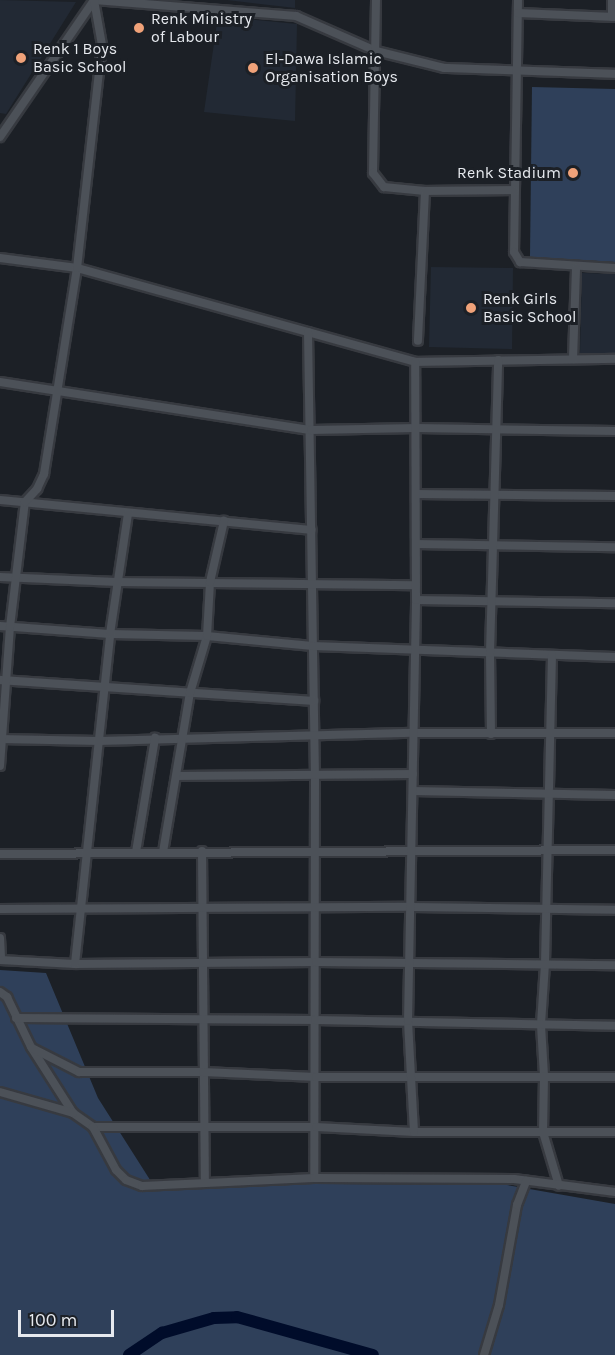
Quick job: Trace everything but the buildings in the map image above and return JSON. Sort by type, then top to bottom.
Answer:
[{"type":"street","points":[[94,0],[296,16],[376,51],[444,68],[615,74]]},
{"type":"street","points":[[0,137],[94,0]]},
{"type":"street","points":[[0,766],[3,680],[24,502],[37,489],[44,474],[77,268],[102,45],[94,0]]},
{"type":"street","points":[[376,0],[373,174],[384,187],[425,191],[514,190]]},
{"type":"street","points":[[518,0],[514,190],[516,257],[520,262],[615,268]]},
{"type":"street","points":[[518,13],[613,17],[612,0]]},
{"type":"street","points":[[418,341],[425,191]]},
{"type":"street","points":[[0,258],[77,268],[416,362],[615,359]]},
{"type":"street","points":[[573,359],[576,267]]},
{"type":"street","points":[[308,332],[312,430],[316,851],[314,1178]]},
{"type":"street","points":[[491,734],[490,653],[498,360]]},
{"type":"street","points":[[414,1132],[413,1077],[408,1021],[412,907],[416,600],[416,362]]},
{"type":"street","points":[[0,382],[58,393],[312,430],[417,428],[615,431]]},
{"type":"street","points":[[416,494],[615,496]]},
{"type":"street","points":[[0,500],[312,530]]},
{"type":"street","points":[[75,964],[110,634],[128,513]]},
{"type":"street","points":[[163,852],[190,693],[207,636],[210,582],[224,521]]},
{"type":"street","points":[[416,544],[615,547]]},
{"type":"street","points":[[0,577],[117,582],[416,585]]},
{"type":"street","points":[[416,600],[615,603]]},
{"type":"street","points":[[0,626],[110,634],[207,636],[314,646],[615,657]]},
{"type":"street","points":[[552,655],[541,1025],[544,1076],[543,1132],[559,1186]]},
{"type":"street","points":[[3,680],[105,685],[314,701]]},
{"type":"street","points":[[0,739],[99,741],[413,733],[615,733]]},
{"type":"street","points":[[136,852],[155,738]]},
{"type":"street","points":[[176,776],[413,774]]},
{"type":"street","points":[[413,791],[615,795]]},
{"type":"street","points":[[0,854],[615,850]]},
{"type":"street","points":[[202,851],[205,1183]]},
{"type":"street","points":[[0,909],[412,907],[615,910]]},
{"type":"street","points":[[0,938],[0,960],[75,964],[316,962],[615,965]]},
{"type":"street","points":[[0,992],[7,997],[31,1047],[73,1113]]},
{"type":"street","points":[[16,1018],[408,1021],[615,1026]]},
{"type":"street","points":[[31,1047],[79,1072],[204,1072],[316,1077],[615,1077]]},
{"type":"street","points":[[0,1092],[73,1113],[93,1126],[117,1170],[126,1180],[142,1186],[314,1178],[526,1181],[615,1192]]},
{"type":"street","points":[[93,1126],[316,1127],[414,1132],[615,1132]]},
{"type":"street","points":[[484,1355],[499,1305],[517,1205],[526,1181]]},
{"type":"shaded area","name":"Renk 1 Boys Basic School","points":[[0,0],[76,2],[6,114],[0,113]]},
{"type":"shaded area","name":"El-Dawa Islamic Organisation Boys","points":[[227,0],[295,0],[295,8]]},
{"type":"shaded area","name":"El-Dawa Islamic Organisation Boys","points":[[218,16],[297,24],[295,121],[204,112]]},
{"type":"shaded area","name":"Renk Stadium","points":[[532,87],[615,89],[615,262],[530,257]]},
{"type":"shaded area","name":"Renk Girls Basic School","points":[[431,267],[513,268],[512,349],[429,347]]},
{"type":"shaded area","points":[[582,273],[615,274],[615,354],[580,353]]},
{"type":"shaded area","points":[[0,970],[46,973],[98,1098],[152,1183],[507,1185],[615,1204],[615,1355],[0,1355]]},
{"type":"waterway","points":[[129,1355],[162,1333],[214,1318],[237,1317],[373,1355]]},
{"type":"place","name":"Renk Ministry of Labour","points":[[139,28]]},
{"type":"place","name":"Renk 1 Boys Basic School","points":[[21,58]]},
{"type":"place","name":"El-Dawa Islamic Organisation Boys","points":[[253,68]]},
{"type":"place","name":"Renk Stadium","points":[[573,173]]},
{"type":"place","name":"Renk Girls Basic School","points":[[471,308]]}]
